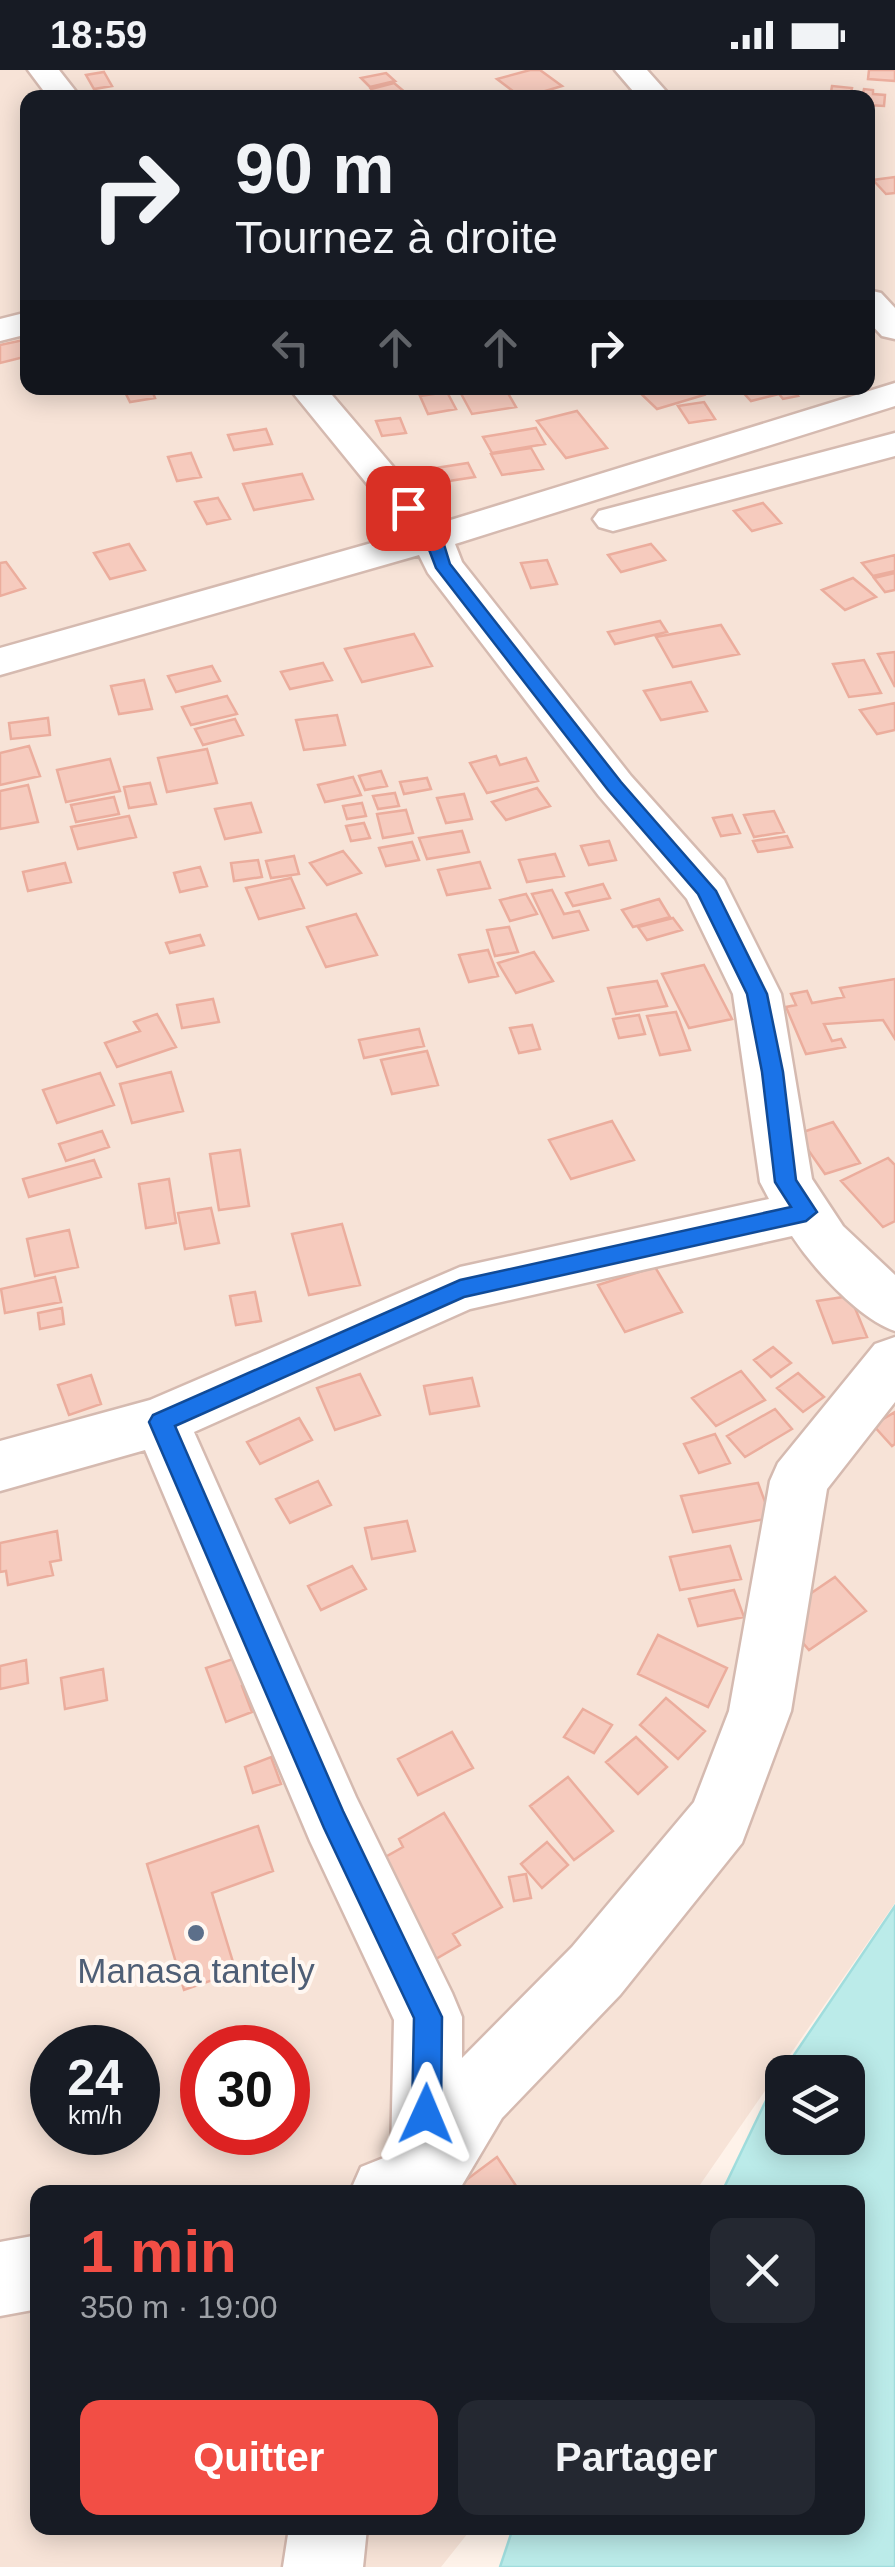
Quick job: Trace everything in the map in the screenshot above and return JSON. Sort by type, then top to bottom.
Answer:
[{"type":"street","points":[[44,70],[60,90]]},
{"type":"street","points":[[630,70],[649,90]]},
{"type":"street","points":[[875,309],[895,328]]},
{"type":"street","points":[[0,695],[438,551],[895,394]]},
{"type":"street","points":[[313,395],[438,551],[615,786],[706,891],[757,994],[786,1182],[824,1240],[895,1309]]},
{"type":"street","points":[[0,662],[438,551],[895,444]]},
{"type":"street","points":[[0,1466],[161,1422],[460,1289],[806,1212]]},
{"type":"street","points":[[412,2185],[477,2093],[596,1971],[720,1821],[760,1712],[799,1481],[895,1360]]},
{"type":"street","points":[[161,1422],[326,1802],[428,2017],[410,2185]]},
{"type":"street","points":[[0,2280],[30,2274]]},
{"type":"street","points":[[323,2567],[327,2535]]},
{"type":"shaded area","points":[[0,70],[895,70],[895,1903],[790,2055],[765,2055],[765,2091],[700,2185],[30,2185],[30,2535],[466,2535],[441,2567],[0,2567]]},
{"type":"water","points":[[895,1906],[895,2567],[500,2567],[511,2535],[865,2535],[865,2185],[725,2185],[765,2103],[765,2155],[865,2155],[865,2055],[794,2055]]},
{"type":"building","points":[[540,70],[562,86],[511,90],[497,79]]},
{"type":"building","points":[[869,70],[895,70],[895,81],[868,79]]},
{"type":"building","points":[[104,72],[112,86],[94,89],[86,75]]},
{"type":"building","points":[[386,73],[395,81],[370,87],[361,78]]},
{"type":"building","points":[[394,83],[402,90],[372,90]]},
{"type":"building","points":[[875,94],[885,95],[884,106],[875,105]]},
{"type":"building","points":[[895,177],[895,193],[886,194],[875,180]]},
{"type":"building","points":[[20,341],[20,358],[0,363],[0,345]]},
{"type":"building","points":[[126,395],[155,398],[130,402]]},
{"type":"building","points":[[449,395],[456,409],[428,414],[420,396]]},
{"type":"building","points":[[462,395],[509,395],[516,407],[472,414]]},
{"type":"building","points":[[642,395],[704,395],[657,409]]},
{"type":"building","points":[[745,395],[775,395],[751,401]]},
{"type":"building","points":[[704,402],[715,419],[689,423],[678,406]]},
{"type":"building","points":[[577,411],[607,448],[566,458],[537,421]]},
{"type":"building","points":[[400,418],[406,433],[382,436],[376,421]]},
{"type":"building","points":[[536,428],[545,444],[492,453],[483,437]]},
{"type":"building","points":[[266,429],[272,444],[234,450],[228,435]]},
{"type":"building","points":[[531,448],[543,469],[502,475],[491,454]]},
{"type":"building","points":[[191,453],[201,477],[177,481],[168,457]]},
{"type":"building","points":[[468,463],[475,477],[429,484],[423,470]]},
{"type":"building","points":[[302,474],[313,499],[254,510],[243,484]]},
{"type":"building","points":[[218,498],[230,519],[207,524],[195,502]]},
{"type":"building","points":[[763,503],[781,523],[752,531],[734,511]]},
{"type":"building","points":[[129,544],[145,570],[110,579],[94,553]]},
{"type":"building","points":[[651,544],[665,560],[621,572],[608,555]]},
{"type":"building","points":[[895,555],[895,571],[873,576],[862,563]]},
{"type":"building","points":[[547,560],[557,584],[531,588],[521,563]]},
{"type":"building","points":[[6,562],[25,588],[0,596],[0,563]]},
{"type":"building","points":[[895,573],[895,590],[885,592],[874,578]]},
{"type":"building","points":[[853,578],[876,597],[845,610],[822,590]]},
{"type":"building","points":[[660,621],[667,632],[615,644],[608,632]]},
{"type":"building","points":[[721,625],[739,654],[673,667],[656,637]]},
{"type":"building","points":[[414,634],[432,666],[362,682],[345,649]]},
{"type":"building","points":[[895,652],[895,687],[878,654]]},
{"type":"building","points":[[864,660],[881,693],[849,697],[833,664]]},
{"type":"building","points":[[323,663],[332,680],[290,689],[281,672]]},
{"type":"building","points":[[212,666],[220,681],[176,692],[168,676]]},
{"type":"building","points":[[144,680],[152,709],[119,714],[111,686]]},
{"type":"building","points":[[691,682],[707,711],[661,720],[644,691]]},
{"type":"building","points":[[227,696],[237,714],[191,725],[182,707]]},
{"type":"building","points":[[895,703],[895,730],[877,734],[860,710]]},
{"type":"building","points":[[337,715],[345,745],[304,750],[296,720]]},
{"type":"building","points":[[48,718],[50,735],[11,739],[9,723]]},
{"type":"building","points":[[235,719],[243,735],[203,745],[195,729]]},
{"type":"building","points":[[29,746],[40,776],[0,785],[0,753]]},
{"type":"building","points":[[207,749],[217,783],[167,792],[158,758]]},
{"type":"building","points":[[496,756],[500,765],[526,758],[538,781],[487,793],[470,763]]},
{"type":"building","points":[[110,759],[120,791],[66,802],[57,770]]},
{"type":"building","points":[[381,771],[387,786],[365,790],[359,776]]},
{"type":"building","points":[[353,777],[361,795],[325,802],[318,785]]},
{"type":"building","points":[[427,778],[431,789],[404,794],[400,782]]},
{"type":"building","points":[[150,783],[156,804],[129,808],[124,787]]},
{"type":"building","points":[[28,785],[38,822],[0,829],[0,791]]},
{"type":"building","points":[[537,788],[550,806],[506,820],[492,802]]},
{"type":"building","points":[[395,793],[399,806],[378,809],[373,796]]},
{"type":"building","points":[[464,794],[472,819],[446,823],[437,798]]},
{"type":"building","points":[[114,797],[119,814],[76,822],[71,805]]},
{"type":"building","points":[[251,803],[261,832],[225,839],[215,809]]},
{"type":"building","points":[[362,803],[366,816],[347,819],[343,806]]},
{"type":"building","points":[[406,810],[413,833],[383,838],[377,814]]},
{"type":"building","points":[[774,811],[784,832],[754,837],[744,815]]},
{"type":"building","points":[[732,815],[740,833],[721,836],[713,818]]},
{"type":"building","points":[[129,816],[136,837],[78,849],[71,827]]},
{"type":"building","points":[[364,823],[370,838],[351,841],[346,826]]},
{"type":"building","points":[[462,831],[469,852],[427,859],[419,838]]},
{"type":"building","points":[[787,836],[792,847],[758,852],[753,841]]},
{"type":"building","points":[[609,841],[616,860],[589,865],[581,846]]},
{"type":"building","points":[[412,842],[419,860],[386,866],[379,848]]},
{"type":"building","points":[[343,851],[361,873],[327,885],[310,863]]},
{"type":"building","points":[[555,854],[564,876],[527,882],[519,860]]},
{"type":"building","points":[[294,856],[299,874],[271,878],[266,861]]},
{"type":"building","points":[[258,860],[262,877],[234,881],[231,863]]},
{"type":"building","points":[[480,862],[490,888],[447,895],[438,870]]},
{"type":"building","points":[[65,863],[71,882],[28,891],[23,872]]},
{"type":"building","points":[[200,867],[207,886],[180,892],[174,873]]},
{"type":"building","points":[[291,878],[304,908],[259,919],[246,888]]},
{"type":"building","points":[[603,884],[610,898],[573,906],[566,893]]},
{"type":"building","points":[[552,890],[564,914],[579,911],[588,930],[553,938],[532,894]]},
{"type":"building","points":[[526,894],[537,914],[510,921],[500,900]]},
{"type":"building","points":[[659,899],[670,917],[633,927],[622,910]]},
{"type":"building","points":[[356,914],[377,955],[326,967],[307,927]]},
{"type":"building","points":[[673,918],[682,930],[647,940],[638,927]]},
{"type":"building","points":[[509,927],[518,952],[495,956],[487,930]]},
{"type":"building","points":[[200,935],[204,945],[170,953],[166,943]]},
{"type":"building","points":[[488,950],[498,976],[469,982],[459,955]]},
{"type":"building","points":[[534,952],[553,981],[516,993],[498,963]]},
{"type":"building","points":[[704,965],[732,1019],[689,1028],[662,974]]},
{"type":"building","points":[[895,979],[895,1039],[883,1020],[824,1024],[832,1041],[841,1039],[845,1047],[806,1054],[786,1007],[796,1005],[791,994],[807,991],[812,1003],[844,997],[840,988]]},
{"type":"building","points":[[657,981],[667,1006],[616,1014],[608,988]]},
{"type":"building","points":[[213,999],[219,1022],[182,1028],[177,1005]]},
{"type":"building","points":[[676,1012],[690,1050],[660,1055],[647,1016]]},
{"type":"building","points":[[157,1014],[176,1047],[117,1067],[105,1043],[140,1031],[134,1022]]},
{"type":"building","points":[[639,1015],[645,1034],[619,1038],[613,1019]]},
{"type":"building","points":[[532,1025],[540,1049],[519,1053],[510,1028]]},
{"type":"building","points":[[419,1029],[424,1046],[364,1058],[359,1040]]},
{"type":"building","points":[[427,1051],[438,1085],[392,1094],[381,1060]]},
{"type":"building","points":[[171,1072],[183,1111],[132,1123],[120,1084]]},
{"type":"building","points":[[100,1073],[114,1105],[57,1123],[43,1090]]},
{"type":"building","points":[[612,1121],[634,1160],[571,1179],[549,1140]]},
{"type":"building","points":[[833,1122],[860,1163],[825,1174],[797,1134]]},
{"type":"building","points":[[102,1131],[109,1147],[66,1161],[59,1144]]},
{"type":"building","points":[[240,1150],[249,1206],[219,1210],[210,1154]]},
{"type":"building","points":[[888,1158],[895,1165],[895,1221],[883,1227],[841,1181]]},
{"type":"building","points":[[94,1160],[101,1177],[29,1197],[23,1179]]},
{"type":"building","points":[[169,1179],[176,1223],[146,1228],[139,1184]]},
{"type":"building","points":[[211,1208],[219,1243],[185,1249],[178,1213]]},
{"type":"building","points":[[342,1224],[360,1285],[309,1295],[292,1234]]},
{"type":"building","points":[[69,1230],[78,1267],[35,1276],[27,1239]]},
{"type":"building","points":[[655,1267],[682,1312],[625,1332],[598,1285]]},
{"type":"building","points":[[55,1277],[61,1302],[5,1313],[1,1289]]},
{"type":"building","points":[[255,1292],[261,1321],[236,1325],[230,1296]]},
{"type":"building","points":[[850,1296],[867,1337],[833,1343],[817,1301]]},
{"type":"building","points":[[62,1308],[64,1324],[40,1329],[38,1313]]},
{"type":"building","points":[[773,1347],[791,1363],[771,1377],[754,1360]]},
{"type":"building","points":[[741,1371],[765,1400],[716,1426],[692,1398]]},
{"type":"building","points":[[798,1373],[824,1397],[803,1412],[777,1388]]},
{"type":"building","points":[[360,1374],[380,1415],[335,1430],[317,1388]]},
{"type":"building","points":[[91,1375],[101,1404],[69,1415],[58,1385]]},
{"type":"building","points":[[472,1378],[479,1406],[430,1414],[424,1386]]},
{"type":"building","points":[[775,1409],[792,1429],[745,1457],[727,1436]]},
{"type":"building","points":[[895,1412],[895,1444],[892,1446],[873,1425]]},
{"type":"building","points":[[299,1418],[312,1440],[260,1464],[247,1442]]},
{"type":"building","points":[[715,1434],[730,1463],[699,1473],[684,1444]]},
{"type":"building","points":[[318,1481],[331,1505],[290,1523],[276,1499]]},
{"type":"building","points":[[758,1483],[771,1518],[693,1532],[681,1496]]},
{"type":"building","points":[[407,1521],[415,1551],[372,1559],[365,1528]]},
{"type":"building","points":[[57,1531],[61,1560],[50,1562],[53,1575],[8,1585],[6,1571],[0,1572],[0,1543]]},
{"type":"building","points":[[730,1546],[741,1579],[680,1590],[670,1557]]},
{"type":"building","points":[[352,1566],[366,1589],[321,1610],[308,1586]]},
{"type":"building","points":[[835,1577],[866,1611],[809,1650],[779,1615]]},
{"type":"building","points":[[734,1590],[744,1617],[698,1626],[689,1599]]},
{"type":"building","points":[[658,1635],[727,1668],[708,1707],[638,1674]]},
{"type":"building","points":[[254,1652],[264,1678],[242,1686],[252,1712],[226,1722],[206,1668]]},
{"type":"building","points":[[26,1660],[28,1683],[0,1689],[0,1666]]},
{"type":"building","points":[[103,1669],[107,1700],[65,1709],[61,1678]]},
{"type":"building","points":[[666,1698],[705,1731],[678,1759],[640,1725]]},
{"type":"building","points":[[583,1709],[612,1725],[594,1753],[564,1737]]},
{"type":"building","points":[[452,1732],[473,1768],[418,1795],[398,1759]]},
{"type":"building","points":[[636,1737],[667,1767],[638,1794],[606,1762]]},
{"type":"building","points":[[271,1757],[281,1784],[253,1793],[245,1767]]},
{"type":"building","points":[[568,1777],[613,1831],[574,1860],[530,1806]]},
{"type":"building","points":[[444,1813],[502,1907],[453,1934],[460,1945],[427,1964],[371,1865],[403,1847],[399,1839]]},
{"type":"building","name":"Manasa tantely","points":[[258,1826],[273,1871],[212,1893],[236,1972],[184,1990],[147,1864]]},
{"type":"building","points":[[547,1842],[568,1865],[542,1888],[521,1864]]},
{"type":"building","points":[[526,1874],[531,1898],[514,1901],[509,1877]]},
{"type":"building","points":[[497,2157],[515,2185],[459,2185]]},
{"type":"place","name":"Manasa tantely","points":[[196,1933]]},
{"type":"route","points":[[408,508],[433,538],[442,564],[615,786],[706,891],[757,994],[786,1182],[806,1212],[460,1289],[161,1422],[246,1624],[428,2017],[426,2114]]}]
